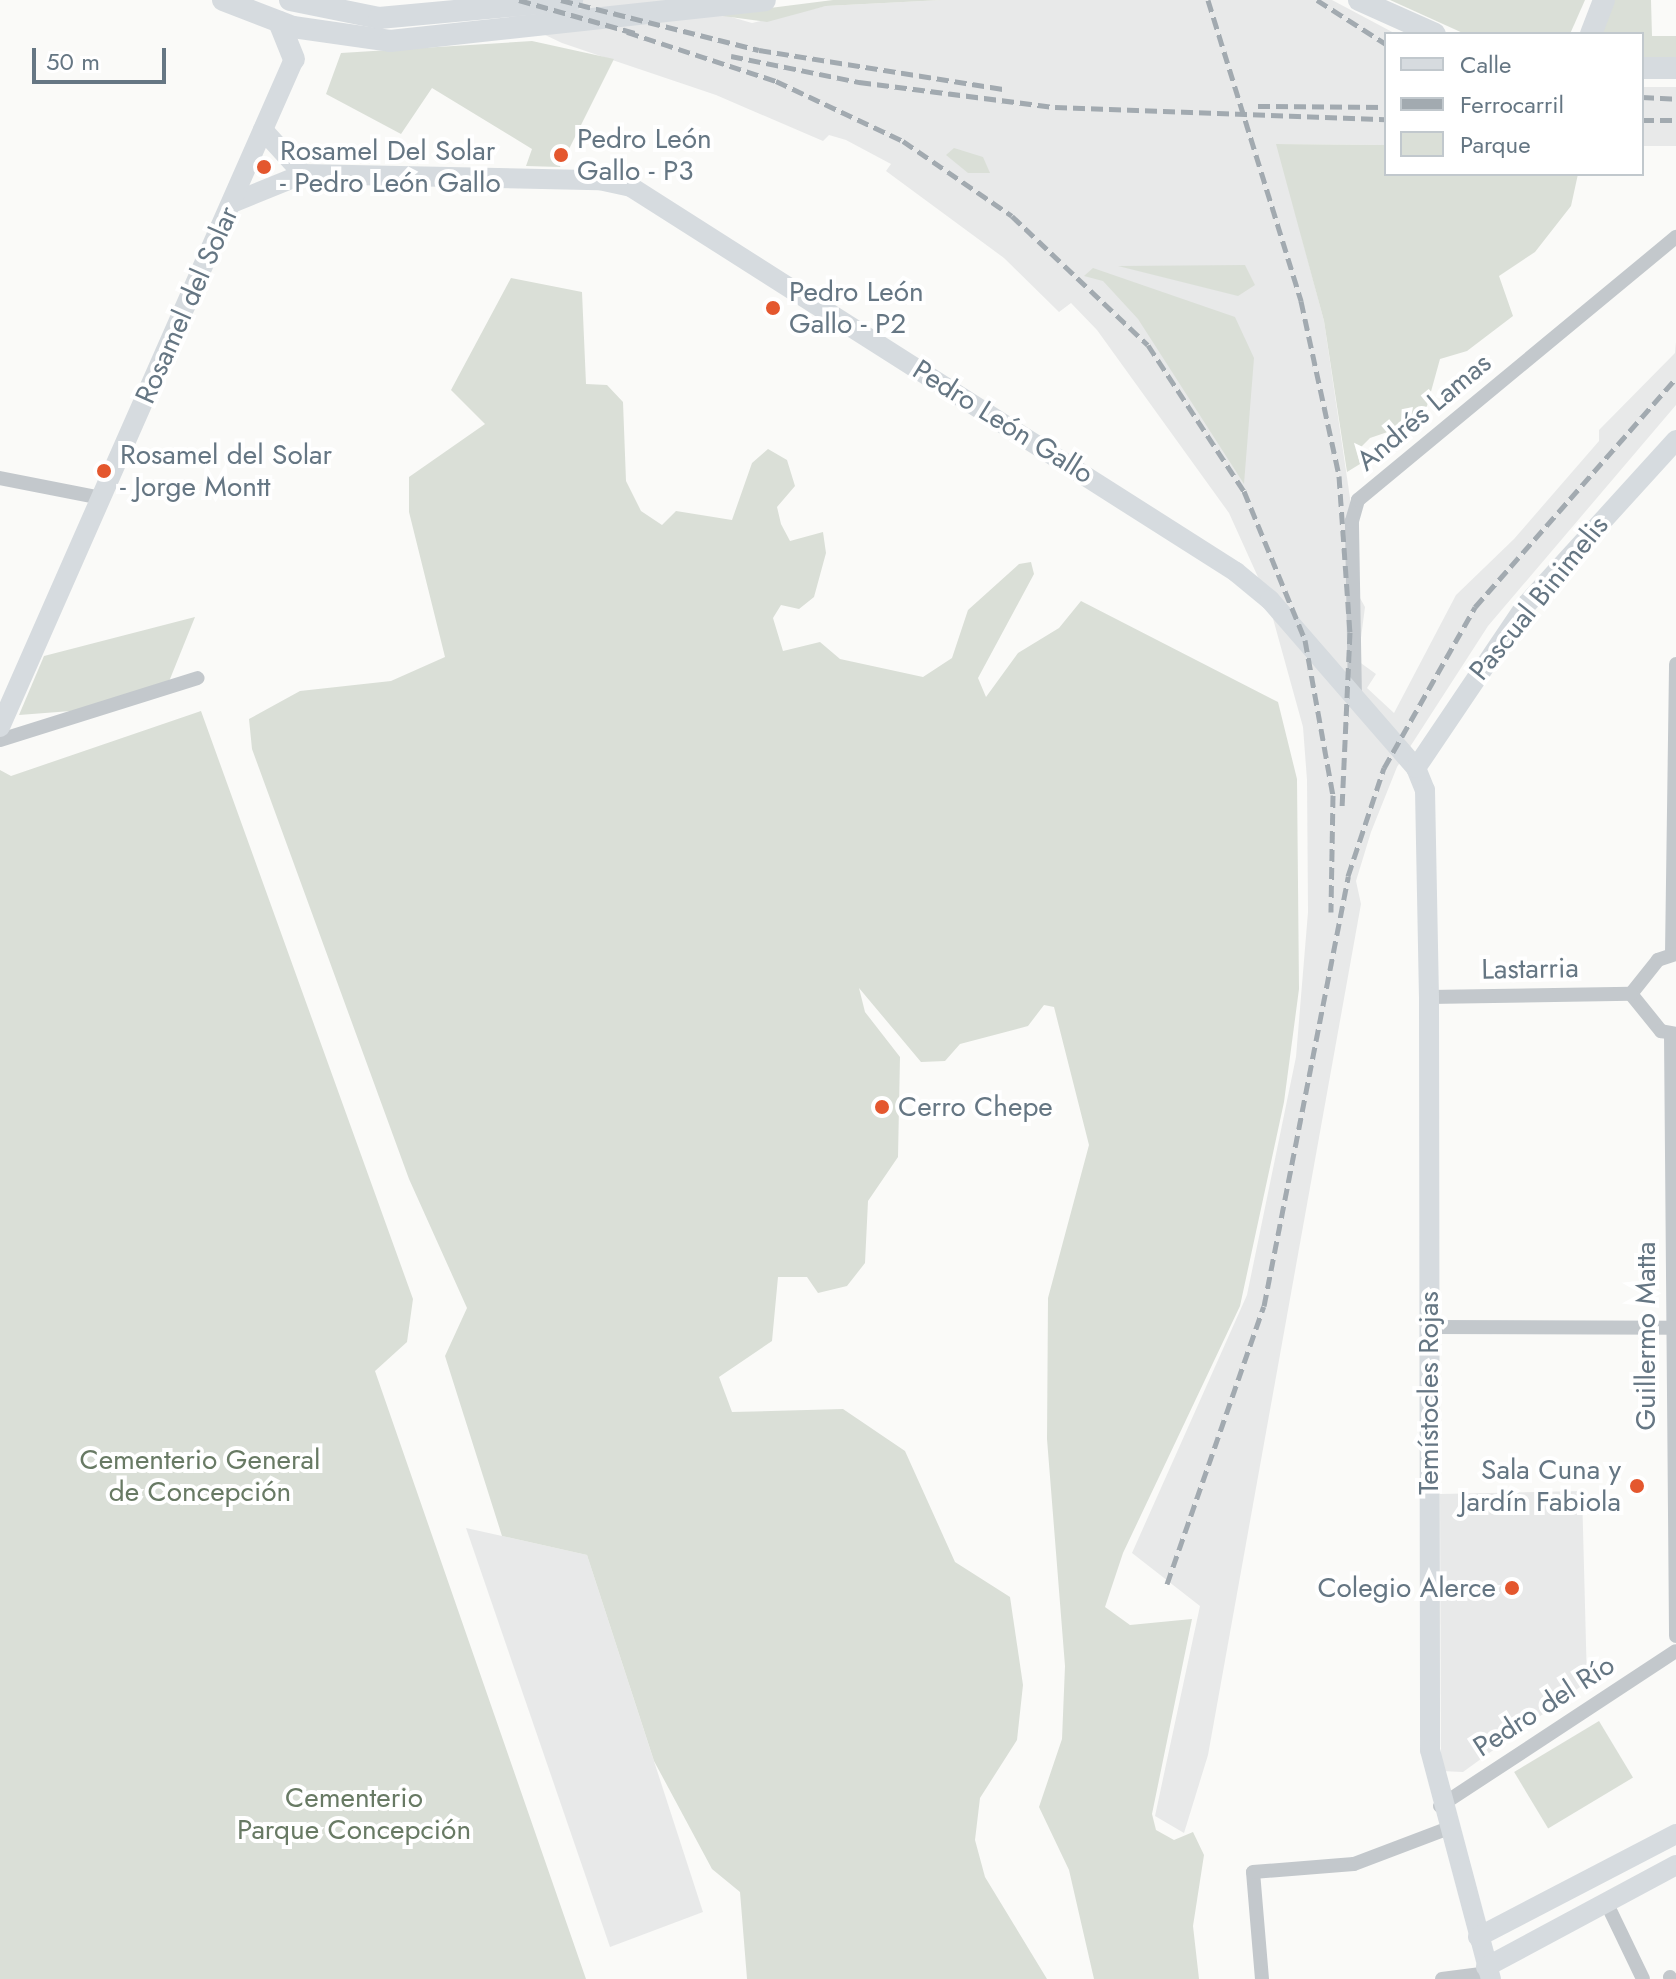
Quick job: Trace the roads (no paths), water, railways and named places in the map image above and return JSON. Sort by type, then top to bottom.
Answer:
[{"type":"main road","points":[[223,0],[279,22],[324,34],[390,41],[765,0]]},
{"type":"main road","points":[[290,0],[379,18],[572,0]]},
{"type":"main road","points":[[1359,0],[1431,32]]},
{"type":"main road","points":[[1592,32],[1604,0]]},
{"type":"main road","points":[[279,22],[294,59],[324,34]]},
{"type":"main road","points":[[1644,68],[1676,68]]},
{"type":"street","name":"Rosamel del Solar","points":[[0,727],[294,59]]},
{"type":"street","points":[[263,130],[303,174]]},
{"type":"street","name":"Pedro León Gallo","points":[[232,203],[303,174],[599,180],[631,187],[1236,572],[1355,698],[1416,768],[1426,798]]},
{"type":"street","name":"Andrés Lamas","points":[[1355,698],[1352,521],[1358,500],[1676,237]]},
{"type":"street","name":"Pascual Binimelis","points":[[1416,768],[1526,605],[1676,440]]},
{"type":"street","points":[[0,478],[102,498]]},
{"type":"street","points":[[1631,994],[1674,954],[1676,664]]},
{"type":"street","points":[[0,740],[198,678]]},
{"type":"street","name":"Temístocles Rojas","points":[[1426,798],[1430,1750],[1446,1829],[1489,1973]]},
{"type":"street","name":"Lastarria","points":[[1429,997],[1631,994]]},
{"type":"street","name":"Guillermo Matta","points":[[1631,994],[1674,1035],[1676,1636]]},
{"type":"street","points":[[1429,1327],[1674,1328]]},
{"type":"street","name":"Pedro del Río","points":[[1440,1806],[1676,1651]]},
{"type":"street","points":[[1262,1979],[1253,1872],[1354,1864],[1446,1829]]},
{"type":"street","points":[[1478,1937],[1676,1834]]},
{"type":"street","points":[[1442,1979],[1489,1973],[1606,1902],[1676,1865]]},
{"type":"street","points":[[1606,1902],[1643,1979]]},
{"type":"railway","points":[[519,0],[638,34]]},
{"type":"railway","points":[[561,0],[759,50],[1003,89]]},
{"type":"railway","points":[[1208,0],[1301,301],[1339,476],[1350,632],[1342,811]]},
{"type":"railway","points":[[1317,0],[1384,43]]},
{"type":"railway","points":[[627,32],[776,81],[903,141],[1012,216],[1148,345],[1244,491],[1305,640],[1333,795],[1331,912]]},
{"type":"railway","points":[[731,56],[859,82],[1055,107],[1384,119]]},
{"type":"railway","points":[[1644,97],[1676,99]]},
{"type":"railway","points":[[1258,106],[1384,107]]},
{"type":"railway","points":[[1644,120],[1676,120]]},
{"type":"railway","points":[[1167,1584],[1264,1306],[1348,876],[1384,768],[1475,607],[1676,378]]},
{"type":"place","name":"Pedro León Gallo - P3","points":[[561,155]]},
{"type":"place","name":"Rosamel Del Solar - Pedro León Gallo","points":[[264,167]]},
{"type":"place","name":"Pedro León Gallo - P2","points":[[773,308]]},
{"type":"place","name":"Rosamel del Solar - Jorge Montt","points":[[104,471]]},
{"type":"place","name":"Cerro Chepe","points":[[882,1107]]},
{"type":"place","name":"Sala Cuna y Jardín Fabiola","points":[[1637,1486]]},
{"type":"place","name":"Colegio Alerce","points":[[1512,1588]]},
{"type":"park label","name":"Cementerio General de Concepción","points":[[200,1476]]},
{"type":"park label","name":"Cementerio Parque Concepción","points":[[354,1814]]}]
